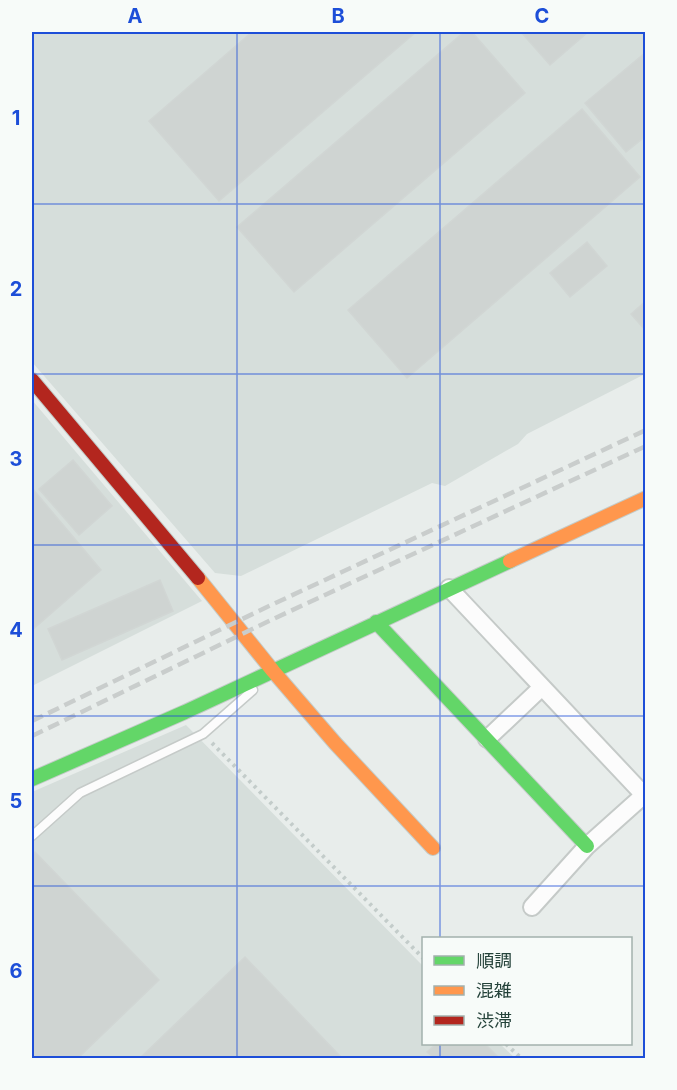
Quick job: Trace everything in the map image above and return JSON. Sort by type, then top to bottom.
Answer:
[{"type":"street","points":[[32,380],[335,743],[433,848]]},
{"type":"street","points":[[32,779],[645,498]]},
{"type":"street","points":[[449,588],[645,794],[587,846],[532,907]]},
{"type":"street","points":[[376,622],[587,846]]},
{"type":"street","points":[[487,739],[542,687]]},
{"type":"lane","points":[[32,836],[80,794],[203,734],[240,703],[273,670]]},
{"type":"path","points":[[203,734],[422,958]]},
{"type":"path","points":[[507,1045],[521,1059]]},
{"type":"shaded area","points":[[32,32],[645,32],[645,374],[527,434],[518,444],[445,486],[432,483],[241,576],[215,573],[32,362]]},
{"type":"shaded area","points":[[32,400],[202,601],[32,686]]},
{"type":"shaded area","points":[[186,725],[422,965],[422,1045],[501,1045],[515,1058],[32,1058],[32,792]]},
{"type":"building","points":[[252,32],[416,32],[219,201],[149,121]]},
{"type":"building","points":[[464,32],[472,32],[525,93],[294,292],[237,227]]},
{"type":"building","points":[[521,32],[588,32],[550,65]]},
{"type":"building","points":[[646,52],[646,136],[626,152],[585,103]]},
{"type":"building","points":[[582,109],[640,177],[407,378],[348,310]]},
{"type":"building","points":[[587,242],[607,266],[570,297],[550,273]]},
{"type":"building","points":[[646,301],[646,331],[631,314]]},
{"type":"building","points":[[73,460],[112,506],[79,535],[39,489]]},
{"type":"building","points":[[32,488],[101,570],[32,630]]},
{"type":"building","points":[[160,580],[173,611],[62,660],[48,629]]},
{"type":"building","points":[[35,852],[159,980],[78,1058],[32,1058],[32,855]]},
{"type":"building","points":[[245,957],[340,1058],[140,1058]]},
{"type":"building","points":[[435,1045],[486,1045],[499,1058],[434,1058],[427,1052]]},
{"type":"railway","points":[[32,721],[267,607],[646,430]]},
{"type":"railway","points":[[32,736],[271,620],[646,446]]},
{"type":"traffic: fast","points":[[32,779],[185,712],[510,561]]},
{"type":"traffic: fast","points":[[376,622],[587,846]]},
{"type":"traffic: slow","points":[[510,561],[646,498]]},
{"type":"traffic: slow","points":[[198,578],[335,743],[433,848]]},
{"type":"traffic: jam","points":[[32,380],[198,578]]}]
